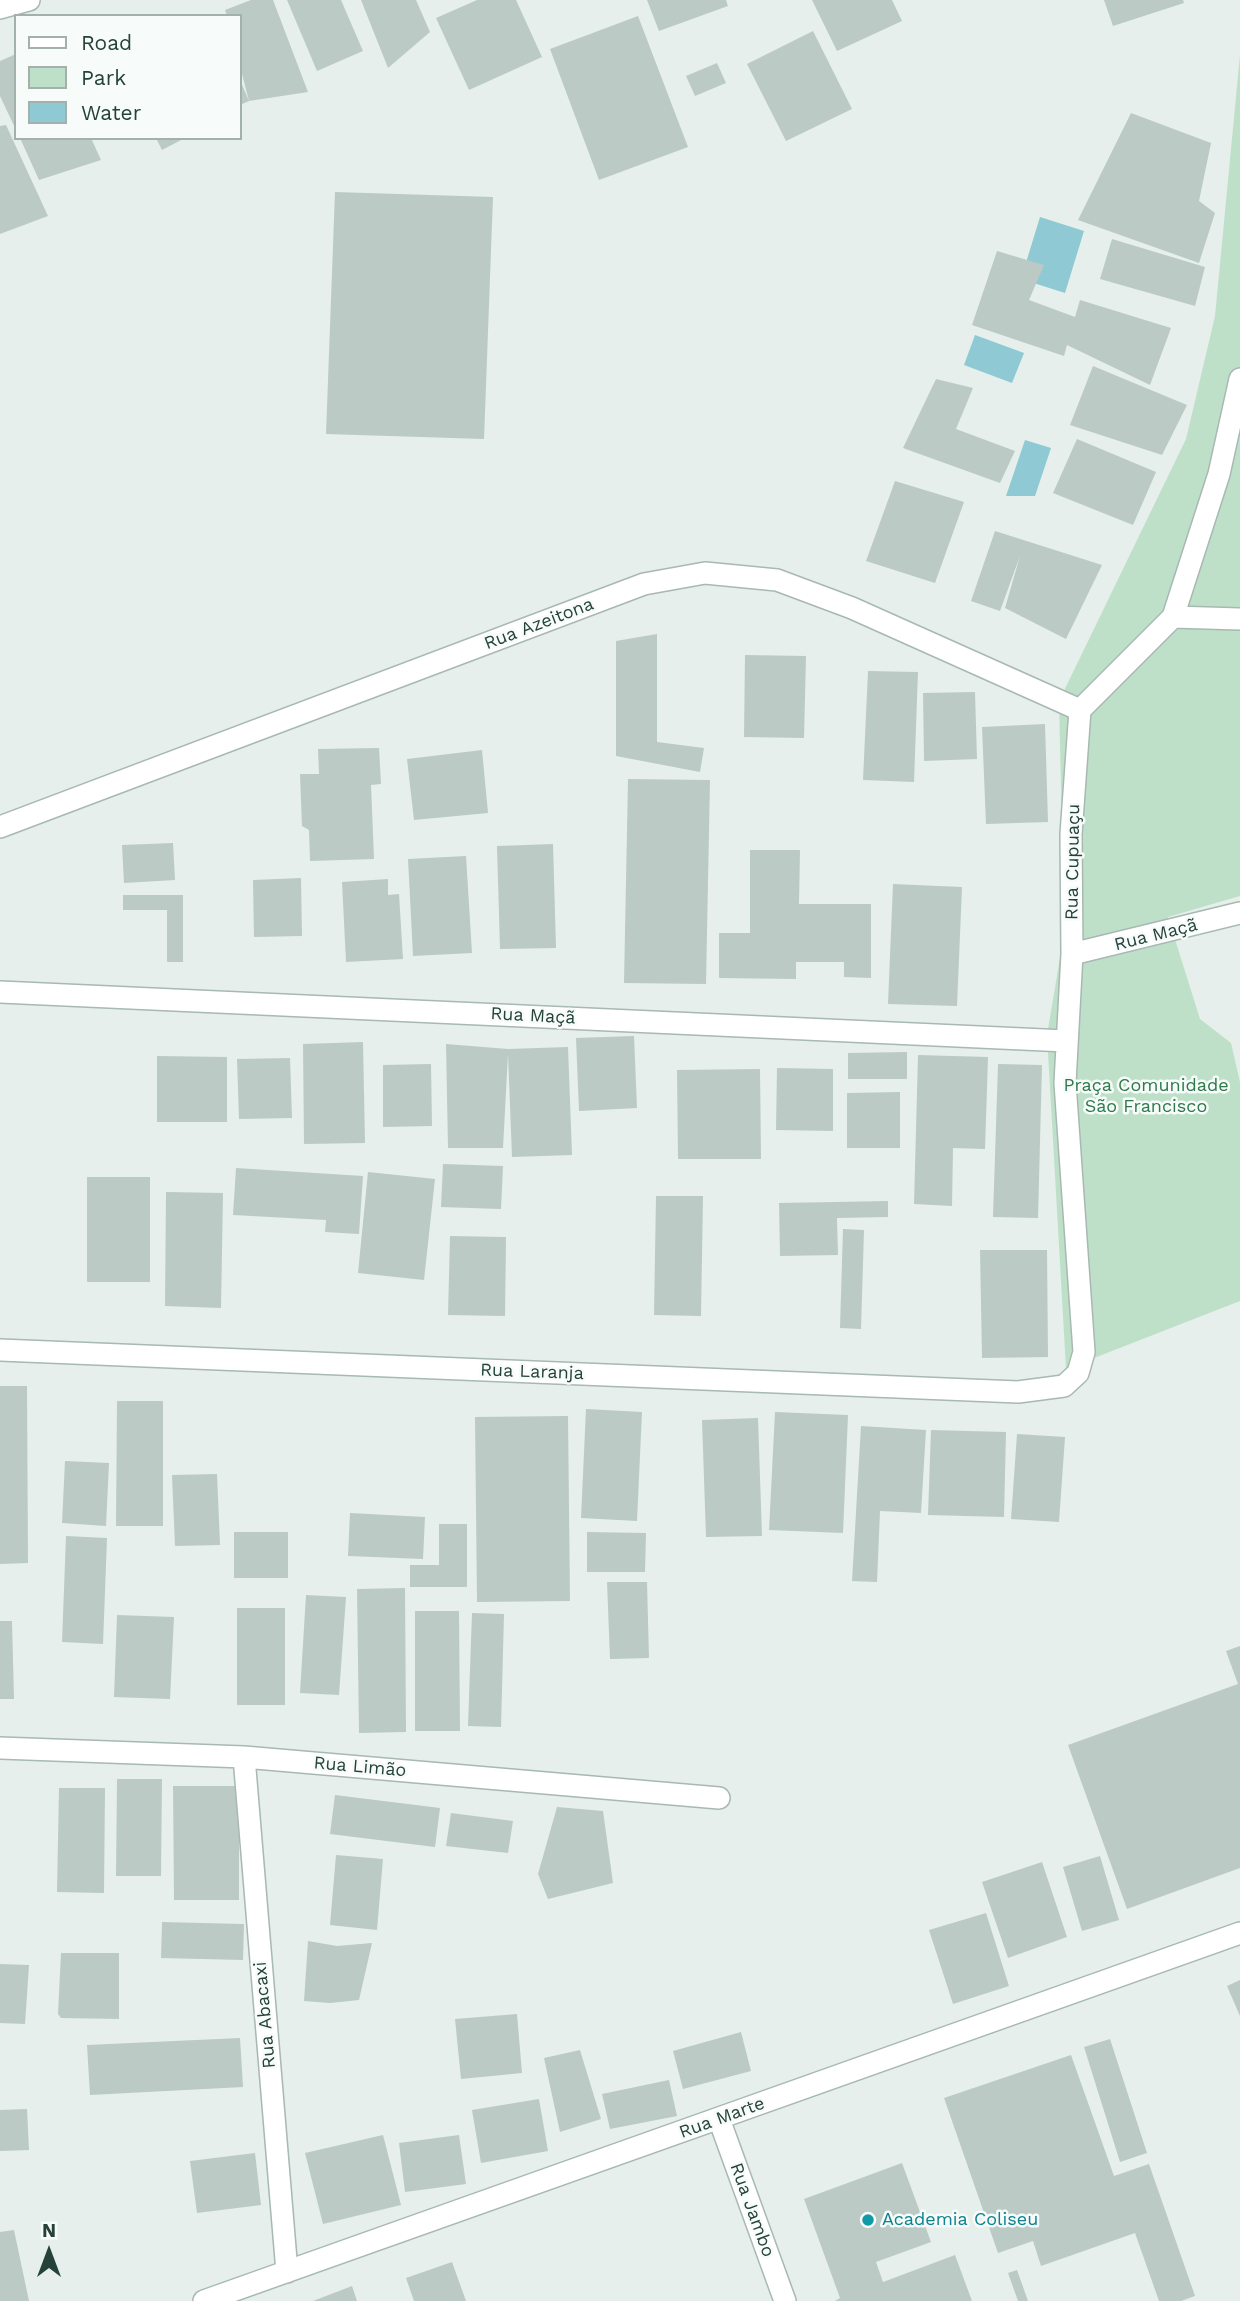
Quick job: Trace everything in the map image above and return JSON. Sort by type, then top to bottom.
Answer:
[{"type":"street","points":[[0,8],[29,0]]},
{"type":"street","points":[[1080,710],[1173,617],[1219,474],[1240,379]]},
{"type":"street","name":"Rua Azeitona","points":[[0,827],[644,584],[705,573],[777,580],[852,608],[1080,710]]},
{"type":"street","points":[[1173,617],[1240,619]]},
{"type":"street","name":"Rua Cupuaçu","points":[[1064,1386],[1079,1373],[1084,1352],[1065,1083],[1072,954],[1071,834],[1080,710]]},
{"type":"street","name":"Rua Maçã","points":[[1072,954],[1240,913]]},
{"type":"street","name":"Rua Maçã","points":[[0,992],[1066,1041]]},
{"type":"street","name":"Rua Laranja","points":[[0,1350],[1018,1392],[1064,1386]]},
{"type":"street","name":"Rua Limão","points":[[0,1748],[244,1757],[719,1798]]},
{"type":"street","name":"Rua Abacaxi","points":[[244,1757],[287,2272]]},
{"type":"street","name":"Rua Marte","points":[[204,2301],[1240,1933]]},
{"type":"street","name":"Rua Jambo","points":[[719,2119],[785,2301]]},
{"type":"green space","name":"Praça Comunidade São Francisco","points":[[1240,55],[1240,896],[1168,917],[1200,1019],[1231,1043],[1240,1082],[1240,1301],[1066,1369],[1047,1035],[1062,946],[1059,701],[1186,439],[1215,316]]},
{"type":"water","points":[[1040,217],[1084,231],[1065,293],[1021,279]]},
{"type":"water","points":[[975,335],[1024,353],[1012,383],[964,365]]},
{"type":"water","points":[[1025,440],[1051,448],[1035,496],[1006,496]]},
{"type":"building","points":[[251,0],[273,0],[308,92],[249,101],[242,74],[242,14],[226,14],[225,10]]},
{"type":"building","points":[[287,0],[341,0],[363,51],[317,71]]},
{"type":"building","points":[[361,0],[416,0],[430,32],[388,68]]},
{"type":"building","points":[[477,0],[516,0],[542,57],[469,90],[436,18]]},
{"type":"building","points":[[647,0],[726,0],[728,6],[659,31]]},
{"type":"building","points":[[812,0],[892,0],[902,21],[837,51]]},
{"type":"building","points":[[1104,0],[1183,0],[1184,3],[1113,26]]},
{"type":"building","points":[[638,16],[688,147],[599,180],[550,49]]},
{"type":"building","points":[[813,31],[852,109],[786,141],[747,64]]},
{"type":"building","points":[[14,55],[14,126],[0,96],[0,61]]},
{"type":"building","points":[[717,63],[726,83],[695,96],[686,76]]},
{"type":"building","points":[[242,85],[249,101],[242,104]]},
{"type":"building","points":[[1131,113],[1211,143],[1199,201],[1215,213],[1199,263],[1078,220]]},
{"type":"building","points":[[6,125],[48,216],[0,234],[0,126]]},
{"type":"building","points":[[21,140],[92,140],[101,160],[39,180]]},
{"type":"building","points":[[157,140],[181,140],[162,150]]},
{"type":"building","points":[[335,192],[493,197],[484,439],[326,434]]},
{"type":"building","points":[[1112,239],[1205,267],[1195,306],[1100,279]]},
{"type":"building","points":[[997,251],[1044,265],[1029,300],[1075,317],[1080,300],[1171,328],[1150,385],[1067,345],[1064,356],[972,325]]},
{"type":"building","points":[[1093,366],[1187,405],[1162,455],[1070,425]]},
{"type":"building","points":[[936,379],[973,388],[956,429],[1015,451],[1000,483],[903,448]]},
{"type":"building","points":[[1077,439],[1156,472],[1133,525],[1053,493]]},
{"type":"building","points":[[895,481],[964,502],[935,583],[866,561]]},
{"type":"building","points":[[995,531],[1102,565],[1066,639],[1005,608],[1020,556],[1000,611],[971,601]]},
{"type":"building","points":[[657,634],[657,742],[704,748],[700,772],[616,756],[616,641]]},
{"type":"building","points":[[745,655],[806,656],[804,738],[744,737]]},
{"type":"building","points":[[868,671],[918,672],[914,782],[863,780]]},
{"type":"building","points":[[975,692],[977,759],[924,761],[923,693]]},
{"type":"building","points":[[1045,724],[1048,822],[986,824],[982,727]]},
{"type":"building","points":[[379,748],[381,784],[371,785],[374,859],[310,861],[309,830],[302,826],[300,774],[319,774],[318,749]]},
{"type":"building","points":[[482,750],[488,813],[414,820],[407,759]]},
{"type":"building","points":[[628,779],[710,780],[706,984],[624,983]]},
{"type":"building","points":[[173,843],[175,880],[124,883],[122,845]]},
{"type":"building","points":[[553,844],[556,948],[500,949],[497,846]]},
{"type":"building","points":[[750,850],[800,850],[799,904],[871,904],[871,978],[844,977],[844,962],[796,962],[796,979],[719,978],[719,933],[750,933]]},
{"type":"building","points":[[466,856],[472,953],[413,956],[408,859]]},
{"type":"building","points":[[301,878],[302,936],[254,937],[253,880]]},
{"type":"building","points":[[388,879],[388,895],[399,894],[403,959],[346,962],[342,882]]},
{"type":"building","points":[[893,884],[962,887],[957,1006],[888,1004]]},
{"type":"building","points":[[123,895],[183,895],[183,962],[167,962],[167,910],[123,910]]},
{"type":"building","points":[[634,1036],[637,1108],[579,1111],[576,1038]]},
{"type":"building","points":[[363,1042],[365,1143],[304,1144],[303,1044]]},
{"type":"building","points":[[446,1044],[508,1049],[568,1047],[572,1155],[512,1157],[508,1054],[503,1148],[448,1148]]},
{"type":"building","points":[[907,1052],[907,1079],[848,1079],[848,1053]]},
{"type":"building","points":[[918,1055],[988,1057],[985,1149],[953,1148],[952,1206],[914,1204]]},
{"type":"building","points":[[157,1056],[227,1057],[227,1122],[157,1122]]},
{"type":"building","points":[[290,1058],[292,1118],[239,1119],[237,1059]]},
{"type":"building","points":[[431,1064],[432,1126],[383,1127],[383,1065]]},
{"type":"building","points":[[998,1064],[1042,1065],[1038,1218],[993,1217]]},
{"type":"building","points":[[777,1068],[833,1069],[833,1131],[776,1130]]},
{"type":"building","points":[[760,1069],[761,1159],[678,1159],[677,1070]]},
{"type":"building","points":[[900,1092],[900,1148],[847,1148],[847,1093]]},
{"type":"building","points":[[443,1164],[503,1166],[501,1209],[441,1207]]},
{"type":"building","points":[[236,1168],[363,1176],[359,1234],[325,1232],[326,1220],[233,1215]]},
{"type":"building","points":[[368,1172],[435,1179],[424,1280],[358,1273]]},
{"type":"building","points":[[87,1177],[150,1177],[150,1282],[87,1282]]},
{"type":"building","points":[[166,1192],[223,1193],[221,1308],[165,1306]]},
{"type":"building","points":[[656,1196],[703,1196],[701,1316],[654,1315]]},
{"type":"building","points":[[888,1201],[888,1217],[837,1218],[838,1255],[780,1256],[779,1203]]},
{"type":"building","points":[[843,1229],[864,1230],[861,1329],[840,1328]]},
{"type":"building","points":[[450,1236],[506,1237],[505,1316],[448,1315]]},
{"type":"building","points":[[980,1250],[1047,1250],[1048,1357],[982,1358]]},
{"type":"building","points":[[0,1386],[27,1386],[28,1563],[0,1564]]},
{"type":"building","points":[[117,1401],[163,1401],[163,1526],[116,1526]]},
{"type":"building","points":[[586,1409],[642,1412],[637,1521],[581,1518]]},
{"type":"building","points":[[775,1412],[848,1415],[843,1533],[769,1530]]},
{"type":"building","points":[[568,1416],[570,1601],[477,1602],[475,1417]]},
{"type":"building","points":[[758,1418],[762,1536],[706,1537],[702,1420]]},
{"type":"building","points":[[861,1426],[926,1430],[921,1513],[880,1511],[877,1582],[852,1581]]},
{"type":"building","points":[[931,1430],[1006,1432],[1004,1517],[928,1515]]},
{"type":"building","points":[[1017,1434],[1065,1437],[1059,1522],[1011,1519]]},
{"type":"building","points":[[65,1461],[109,1463],[106,1526],[62,1523]]},
{"type":"building","points":[[217,1474],[220,1545],[175,1546],[172,1475]]},
{"type":"building","points":[[350,1513],[425,1517],[423,1559],[348,1556]]},
{"type":"building","points":[[439,1524],[467,1524],[467,1587],[410,1587],[410,1565],[439,1565]]},
{"type":"building","points":[[234,1532],[288,1532],[288,1578],[234,1578]]},
{"type":"building","points":[[587,1532],[646,1533],[645,1572],[587,1572]]},
{"type":"building","points":[[66,1536],[107,1538],[103,1644],[62,1642]]},
{"type":"building","points":[[607,1582],[647,1582],[649,1658],[610,1659]]},
{"type":"building","points":[[405,1588],[406,1732],[359,1733],[357,1589]]},
{"type":"building","points":[[306,1595],[346,1597],[339,1695],[300,1693]]},
{"type":"building","points":[[237,1608],[285,1608],[285,1705],[237,1705]]},
{"type":"building","points":[[415,1611],[459,1611],[460,1731],[415,1731]]},
{"type":"building","points":[[472,1613],[504,1614],[501,1727],[468,1726]]},
{"type":"building","points":[[117,1615],[174,1617],[170,1699],[114,1697]]},
{"type":"building","points":[[0,1621],[12,1621],[14,1699],[0,1699]]},
{"type":"building","points":[[1240,1646],[1240,1868],[1127,1909],[1068,1745],[1238,1684],[1226,1651]]},
{"type":"building","points":[[117,1779],[162,1779],[161,1876],[116,1876]]},
{"type":"building","points":[[173,1786],[239,1786],[239,1900],[174,1900]]},
{"type":"building","points":[[59,1788],[105,1788],[104,1893],[57,1892]]},
{"type":"building","points":[[335,1795],[440,1808],[435,1847],[330,1834]]},
{"type":"building","points":[[557,1807],[603,1811],[613,1883],[548,1899],[538,1874]]},
{"type":"building","points":[[451,1813],[513,1821],[508,1853],[446,1846]]},
{"type":"building","points":[[336,1855],[383,1859],[377,1930],[330,1925]]},
{"type":"building","points":[[1100,1856],[1119,1920],[1082,1931],[1063,1867]]},
{"type":"building","points":[[1042,1862],[1067,1937],[1008,1958],[982,1882]]},
{"type":"building","points":[[986,1913],[1009,1986],[953,2004],[929,1930]]},
{"type":"building","points":[[162,1922],[244,1924],[243,1960],[161,1958]]},
{"type":"building","points":[[308,1941],[337,1946],[372,1943],[359,2000],[330,2003],[304,2001]]},
{"type":"building","points":[[61,1953],[119,1953],[119,2019],[61,2018],[58,2014]]},
{"type":"building","points":[[0,1964],[29,1965],[25,2024],[0,2023]]},
{"type":"building","points":[[1240,1980],[1240,2016],[1227,1986]]},
{"type":"building","points":[[517,2014],[522,2073],[461,2079],[455,2019]]},
{"type":"building","points":[[741,2032],[751,2071],[683,2089],[673,2051]]},
{"type":"building","points":[[240,2038],[243,2087],[90,2095],[87,2045]]},
{"type":"building","points":[[1110,2039],[1147,2153],[1120,2162],[1084,2047]]},
{"type":"building","points":[[580,2050],[601,2119],[560,2132],[544,2058]]},
{"type":"building","points":[[1071,2055],[1114,2176],[1149,2164],[1195,2296],[1181,2301],[1159,2301],[1135,2233],[1041,2266],[1033,2241],[998,2253],[944,2098]]},
{"type":"building","points":[[669,2080],[677,2116],[610,2129],[602,2094]]},
{"type":"building","points":[[539,2099],[548,2151],[481,2163],[472,2110]]},
{"type":"building","points":[[27,2109],[29,2150],[0,2151],[0,2110]]},
{"type":"building","points":[[383,2135],[401,2205],[323,2224],[305,2153]]},
{"type":"building","points":[[459,2135],[466,2184],[405,2192],[399,2143]]},
{"type":"building","points":[[255,2153],[261,2205],[197,2213],[190,2161]]},
{"type":"building","name":"Academia Coliseu","points":[[902,2163],[931,2242],[876,2262],[883,2282],[955,2255],[972,2301],[835,2301],[840,2298],[804,2199]]},
{"type":"building","points":[[14,2230],[29,2301],[0,2301],[0,2232]]},
{"type":"building","points":[[452,2262],[466,2301],[414,2301],[406,2278]]},
{"type":"building","points":[[1017,2270],[1028,2301],[1018,2301],[1008,2273]]},
{"type":"building","points":[[352,2286],[357,2301],[313,2301]]},
{"type":"place","name":"Academia Coliseu","points":[[868,2220]]}]
